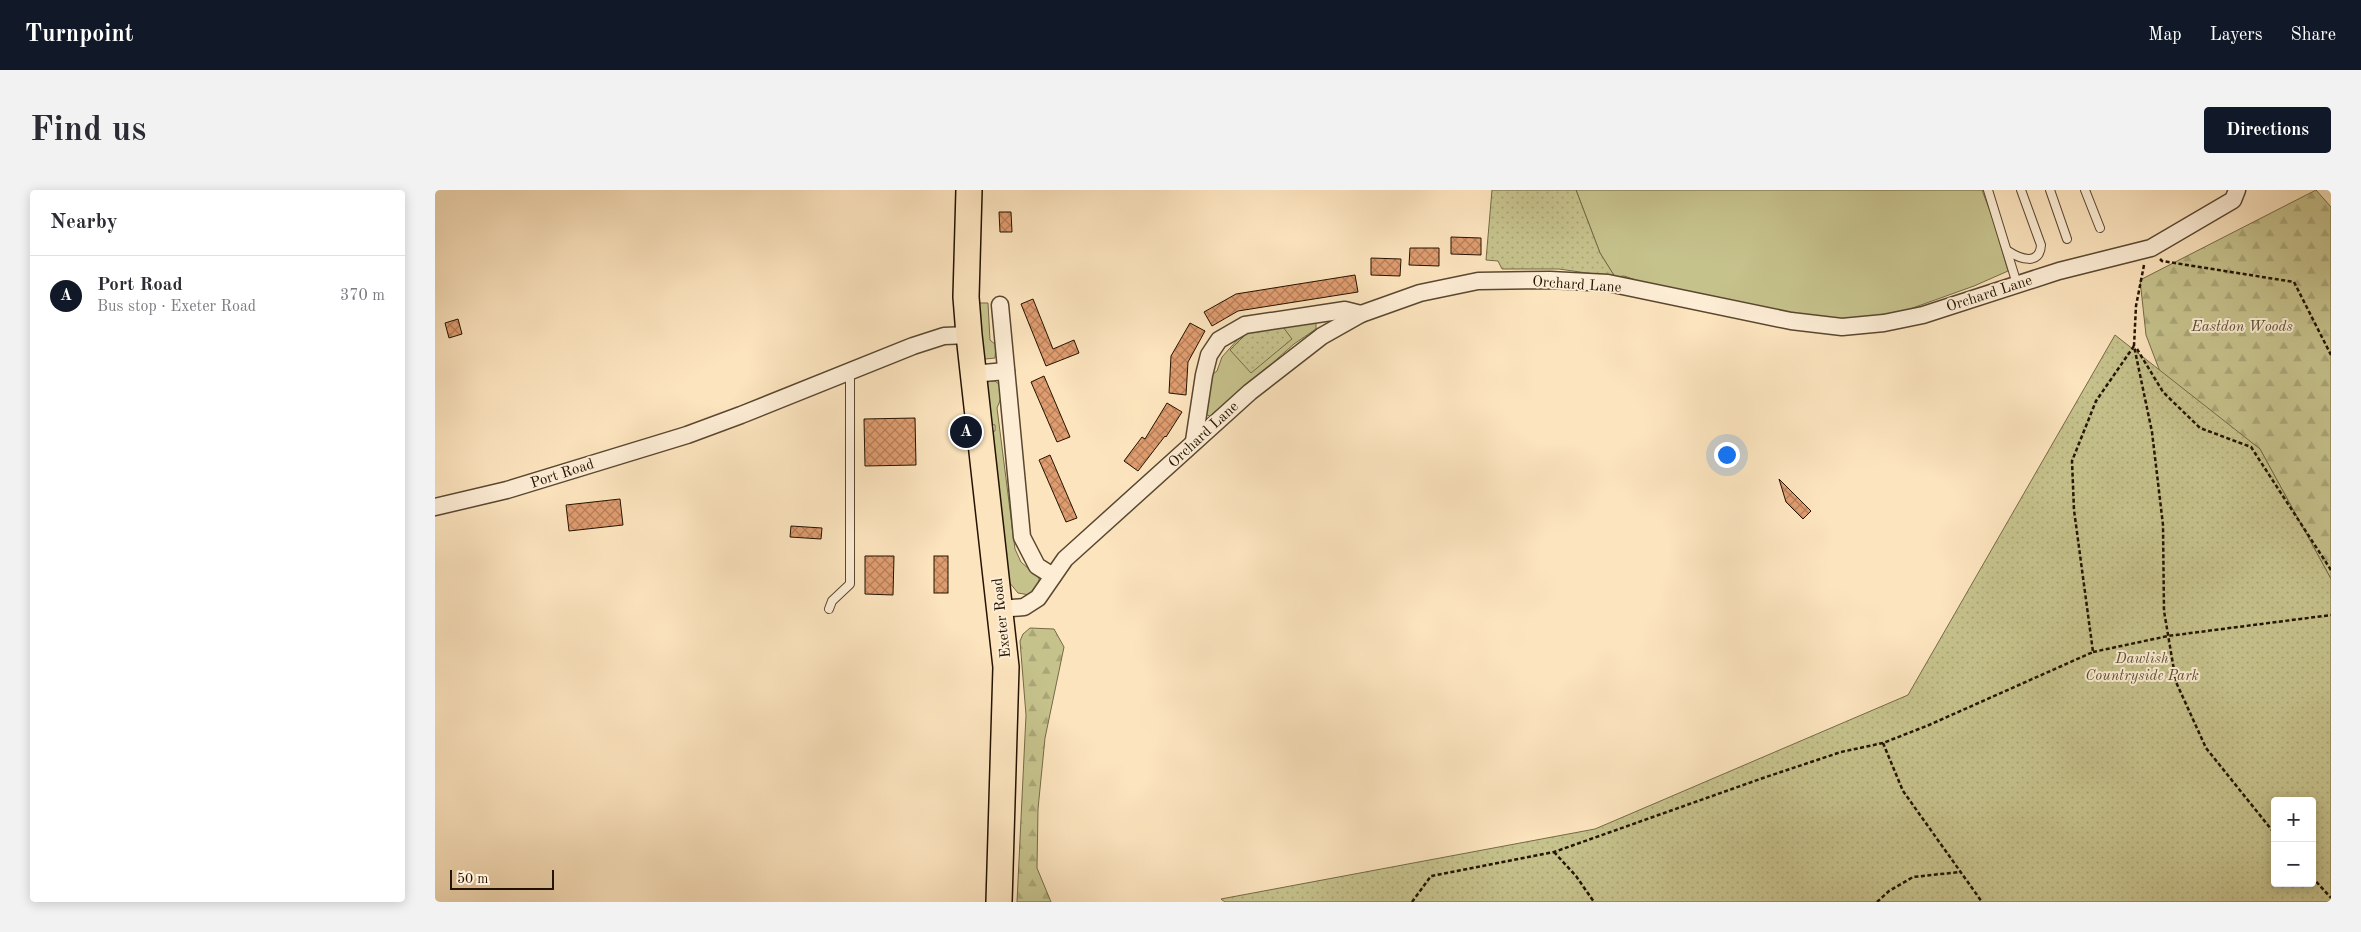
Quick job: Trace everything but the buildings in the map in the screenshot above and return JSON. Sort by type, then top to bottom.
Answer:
[{"type":"main road","name":"Exeter Road","points":[[969,190],[967,298],[972,374],[1006,667],[999,902]]},
{"type":"street","name":"Orchard Lane","points":[[1000,609],[1024,607],[1032,604],[1065,559],[1249,392],[1315,342],[1361,314],[1420,293],[1478,281],[1550,280],[1614,284],[1791,321],[1842,327],[1884,323],[1923,314],[2017,284],[2149,249],[2233,200],[2237,190]]},
{"type":"street","points":[[1000,305],[1022,537],[1037,566],[1053,576]]},
{"type":"street","points":[[1193,441],[1209,355],[1219,340],[1245,325],[1345,310],[1361,314]]},
{"type":"street","name":"Port Road","points":[[435,507],[507,490],[687,434],[944,336],[969,335]]},
{"type":"street","points":[[972,374],[1006,371]]},
{"type":"lane","points":[[1988,190],[2017,284]]},
{"type":"lane","points":[[2008,251],[2014,256],[2030,260],[2037,258],[2041,252],[2041,245],[2021,190]]},
{"type":"lane","points":[[2050,190],[2067,239]]},
{"type":"lane","points":[[2085,190],[2099,228]]},
{"type":"lane","points":[[829,609],[832,601],[850,584],[850,372]]},
{"type":"path","points":[[2271,829],[2206,748],[2176,682],[2164,611],[2163,525],[2153,432],[2135,346],[2136,306],[2149,249],[2162,261],[2294,282],[2331,355]]},
{"type":"path","points":[[2135,346],[2163,392],[2201,428],[2251,447],[2331,570]]},
{"type":"path","points":[[2093,652],[2074,510],[2072,461],[2096,401],[2135,346]]},
{"type":"path","points":[[1413,902],[1431,876],[1554,852],[1841,752],[1883,743],[1929,725],[2093,652],[2168,636],[2331,614]]},
{"type":"path","points":[[1883,743],[1903,791],[1982,902]]},
{"type":"path","points":[[1554,852],[1576,876],[1594,902]]},
{"type":"path","points":[[1877,902],[1889,891],[1913,877],[1961,872]]},
{"type":"path","points":[[2316,881],[2331,898]]},
{"type":"green space","points":[[1492,190],[1576,190],[1600,253],[1615,277],[1559,269],[1502,269],[1498,261],[1486,260]]},
{"type":"green space","points":[[1576,190],[1982,190],[1993,219],[2008,271],[1974,286],[1889,315],[1857,319],[1797,317],[1645,283],[1624,276],[1615,277],[1600,253]]},
{"type":"green space","name":"Eastdon Woods","points":[[2316,190],[2331,207],[2331,579],[2260,449],[2162,377],[2146,335],[2140,280]]},
{"type":"green space","points":[[979,303],[988,303],[990,340],[996,345],[995,358],[985,359],[983,356]]},
{"type":"green space","points":[[1316,322],[1316,329],[1294,344],[1211,417],[1206,414],[1209,377],[1217,371],[1222,357],[1239,338],[1242,331]]},
{"type":"green space","points":[[1283,327],[1292,339],[1251,373],[1230,350],[1247,333]]},
{"type":"green space","name":"Dawlish Countryside Park","points":[[2115,335],[2260,449],[2331,579],[2331,902],[1225,902],[1221,899],[1595,829],[1908,695]]},
{"type":"green space","points":[[988,381],[995,381],[1000,385],[1001,398],[997,408],[1015,549],[1021,562],[1039,578],[1039,583],[1030,595],[1018,593],[1009,582],[991,432],[995,431],[995,425],[990,424],[986,383]]},
{"type":"green space","points":[[1030,628],[1054,629],[1064,647],[1045,738],[1038,809],[1037,868],[1051,902],[1017,902],[1026,715],[1020,641],[1023,634]]},
{"type":"place","name":"Port Road","points":[[966,432]]}]
